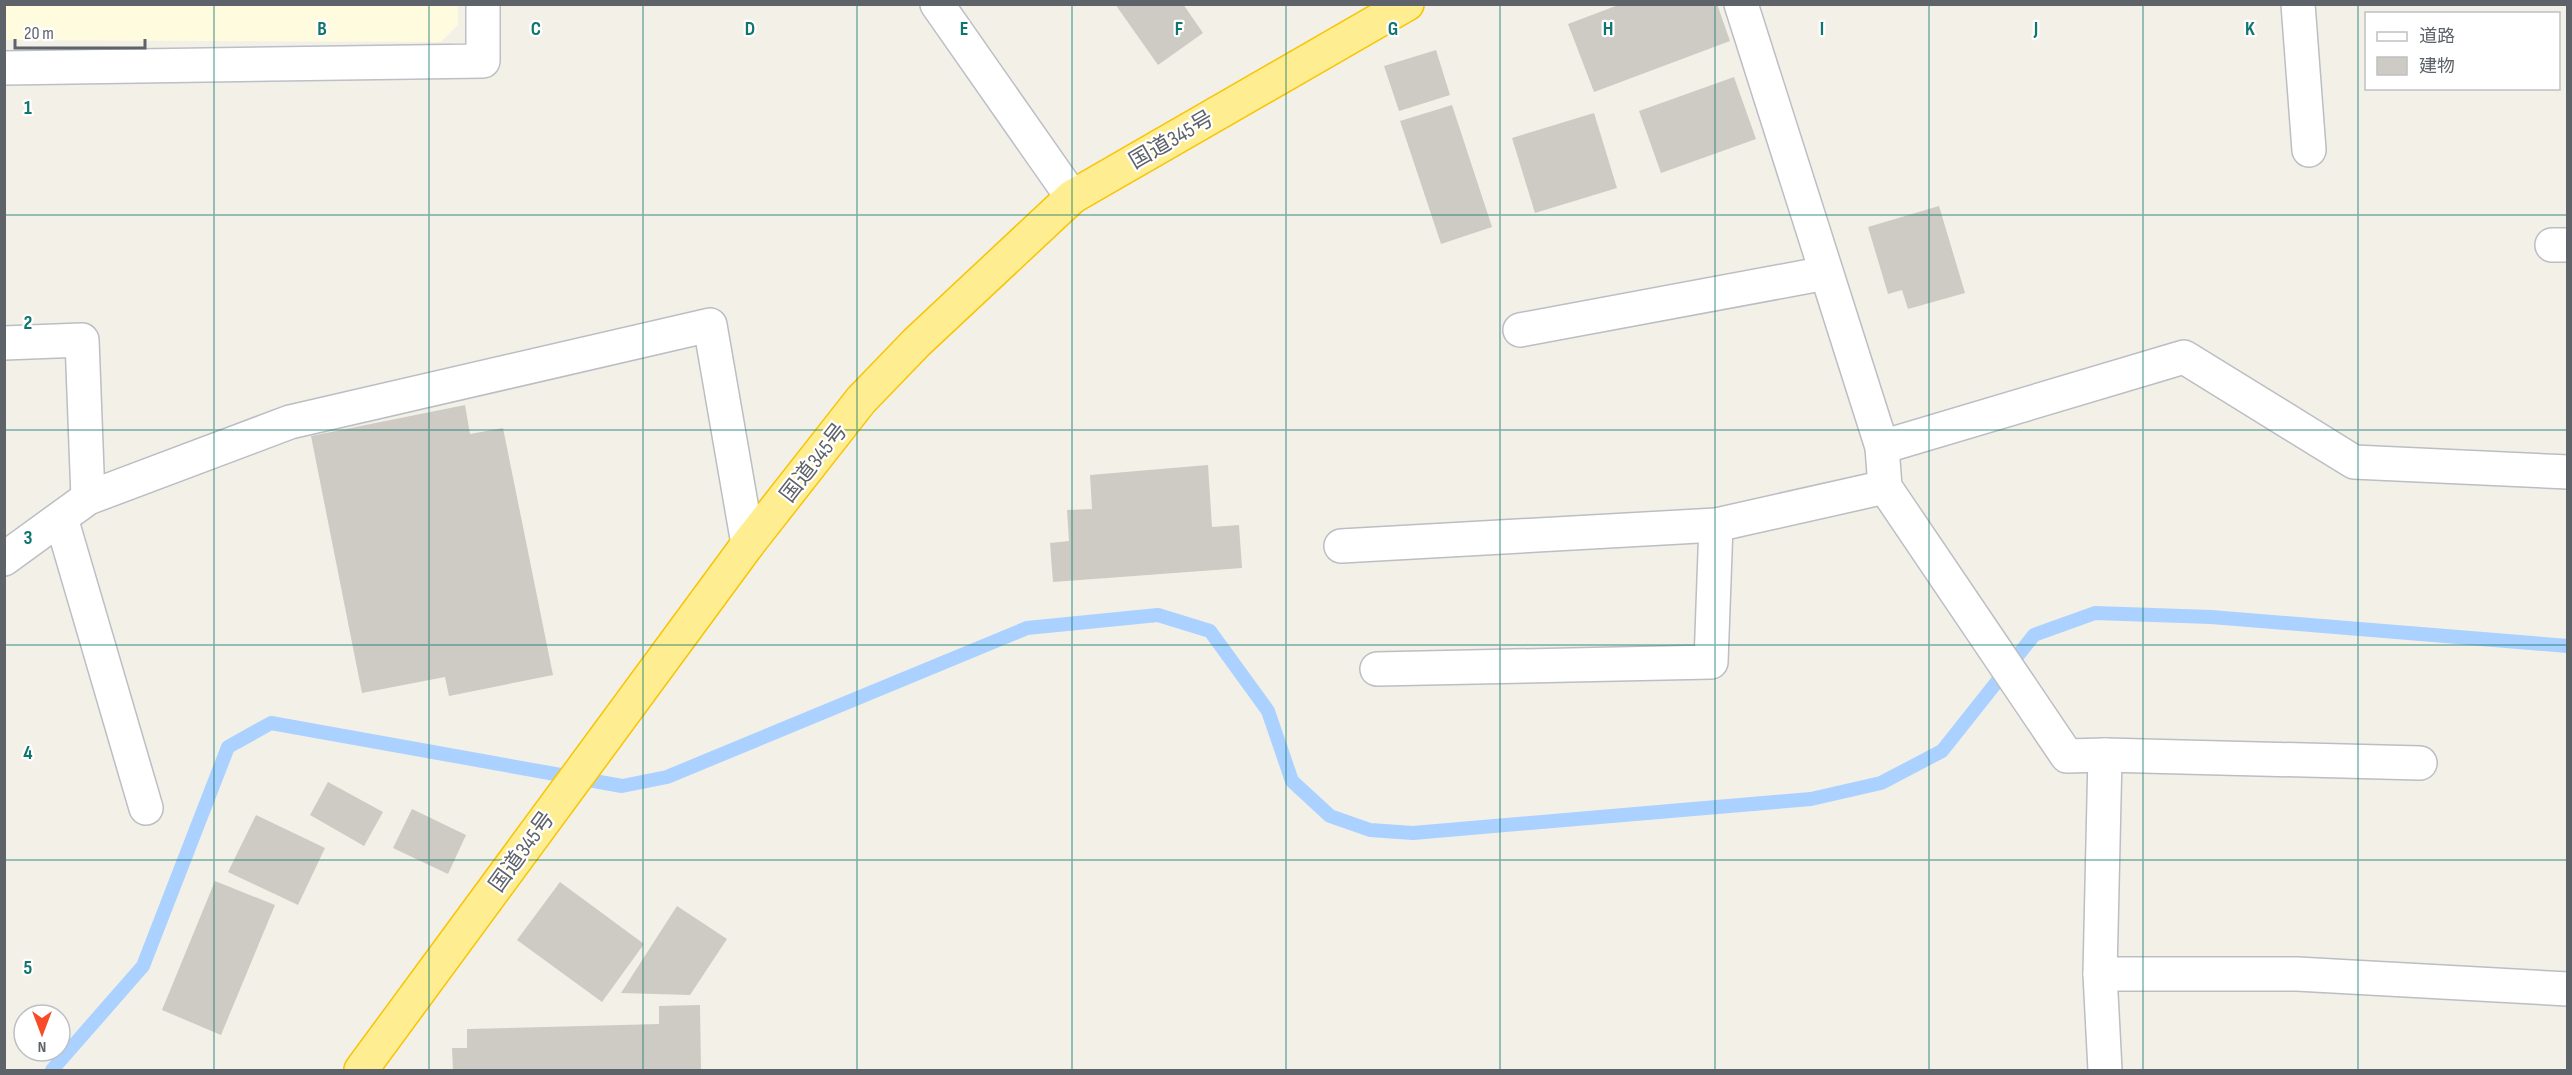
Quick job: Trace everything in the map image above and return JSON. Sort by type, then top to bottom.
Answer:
[{"type":"highway","name":"国道345号","points":[[361,1071],[748,544],[861,400],[917,342],[1072,197],[1407,4]]},
{"type":"street","points":[[4,68],[483,61],[483,4]]},
{"type":"street","points":[[937,4],[1072,197]]},
{"type":"street","points":[[1741,4],[1882,447],[1885,487],[2067,756],[2420,763]]},
{"type":"street","points":[[2298,4],[2309,150]]},
{"type":"street","points":[[1520,330],[1826,273]]},
{"type":"street","points":[[4,559],[88,498],[290,422],[710,325],[748,544]]},
{"type":"street","points":[[4,343],[82,340],[88,498]]},
{"type":"street","points":[[1882,447],[2184,357],[2354,462],[2568,472]]},
{"type":"street","points":[[1341,546],[1716,525],[1885,487]]},
{"type":"street","points":[[61,518],[147,808]]},
{"type":"street","points":[[1377,669],[1711,662],[1716,525]]},
{"type":"street","points":[[2105,755],[2100,974],[2105,1071]]},
{"type":"street","points":[[2100,974],[2297,974],[2568,989]]},
{"type":"shaded area","points":[[5,4],[458,4],[458,25],[441,42],[5,40]]},
{"type":"building","points":[[1115,4],[1183,4],[1203,33],[1158,65]]},
{"type":"building","points":[[1621,4],[1717,4],[1730,41],[1594,92],[1568,24]]},
{"type":"building","points":[[1436,50],[1450,95],[1399,111],[1384,66]]},
{"type":"building","points":[[1734,77],[1756,139],[1661,173],[1639,111]]},
{"type":"building","points":[[1452,105],[1492,227],[1441,244],[1400,121]]},
{"type":"building","points":[[1594,113],[1617,188],[1535,213],[1512,138]]},
{"type":"building","points":[[1939,206],[1965,293],[1908,309],[1902,290],[1888,294],[1868,227]]},
{"type":"building","points":[[465,405],[470,434],[503,428],[553,675],[449,696],[445,677],[362,693],[311,436]]},
{"type":"building","points":[[1208,465],[1212,527],[1239,525],[1242,568],[1053,582],[1050,543],[1069,541],[1067,510],[1092,509],[1090,475]]},
{"type":"building","points":[[328,782],[383,812],[364,846],[310,815]]},
{"type":"building","points":[[412,809],[466,835],[448,874],[393,848]]},
{"type":"building","points":[[256,815],[325,848],[298,905],[228,872]]},
{"type":"building","points":[[215,881],[275,905],[221,1035],[162,1010]]},
{"type":"building","points":[[560,882],[644,944],[602,1002],[517,940]]},
{"type":"building","points":[[677,906],[727,939],[690,995],[621,993]]},
{"type":"building","points":[[700,1005],[701,1070],[453,1070],[452,1048],[467,1048],[467,1029],[659,1024],[659,1006]]},
{"type":"waterway","points":[[52,1070],[143,966],[228,747],[271,723],[622,786],[667,777],[1027,628],[1158,615],[1210,631],[1268,711],[1292,781],[1330,816],[1370,830],[1413,833],[1811,799],[1881,783],[1942,751],[2034,635],[2095,613],[2211,617],[2568,646]]}]
